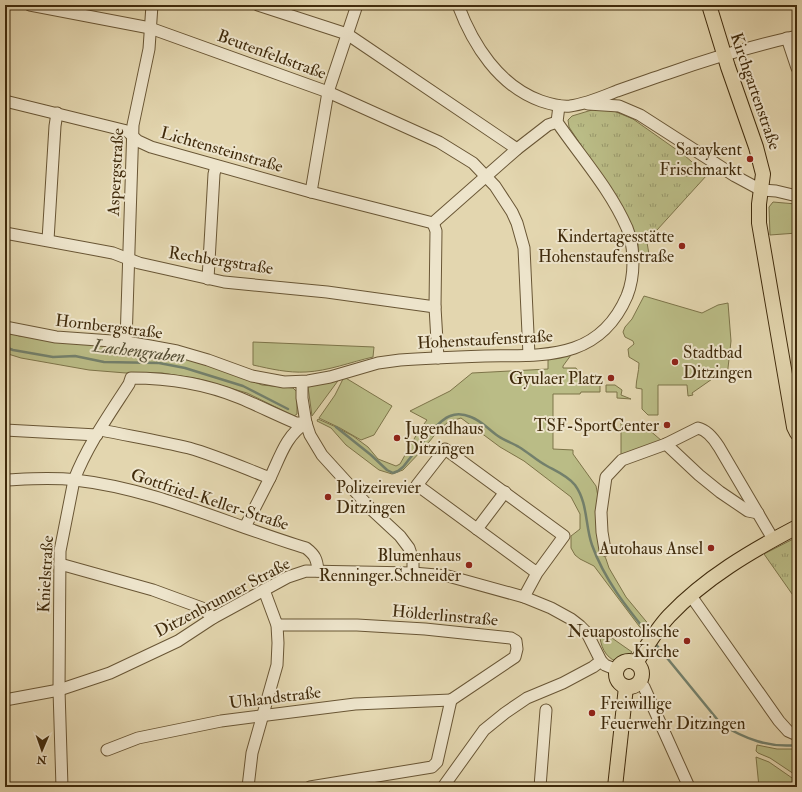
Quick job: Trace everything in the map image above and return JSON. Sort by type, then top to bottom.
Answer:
[{"type":"main road","name":"Kirchgartenstraße","points":[[709,5],[756,147],[763,174],[759,204],[759,223],[794,427],[797,433]]},
{"type":"main road","points":[[636,664],[657,631],[691,596],[732,564],[773,539],[797,527]]},
{"type":"main road","points":[[615,787],[632,684],[642,674],[641,670],[636,664],[627,662],[623,663],[617,670],[616,675],[618,680],[621,684],[632,684]]},
{"type":"street","name":"Beutenfeldstraße","points":[[30,5],[150,28],[328,92],[439,142],[473,163],[495,186],[512,212],[517,223],[524,248],[529,355]]},
{"type":"street","name":"Aspergstraße","points":[[126,342],[133,125],[149,49],[152,5]]},
{"type":"street","points":[[258,5],[347,34],[517,149]]},
{"type":"street","points":[[311,192],[328,92],[357,5]]},
{"type":"street","points":[[458,5],[468,29],[478,47],[507,82],[518,91],[559,106],[581,104],[724,54],[792,37],[797,68]]},
{"type":"street","points":[[617,91],[640,116]]},
{"type":"street","name":"Lichtensteinstraße","points":[[5,101],[127,131],[138,141],[151,147],[216,166],[433,223]]},
{"type":"street","points":[[581,104],[619,106],[640,116],[735,176],[761,190],[776,191],[797,196]]},
{"type":"street","points":[[438,358],[435,307],[436,231],[433,223],[517,149],[548,125],[557,122],[559,106]]},
{"type":"street","points":[[48,240],[57,113]]},
{"type":"street","name":"Hohenstaufenstraße","points":[[302,382],[330,377],[378,363],[400,360],[549,355],[563,352],[584,344],[603,332],[616,317],[629,291],[633,253],[631,241],[619,212],[607,191],[557,122]]},
{"type":"street","points":[[208,279],[214,174],[216,166]]},
{"type":"street","name":"Rechbergstraße","points":[[5,232],[113,253],[139,263],[208,279],[239,284],[327,292],[435,307]]},
{"type":"street","name":"Hornbergstraße","points":[[5,327],[56,337],[126,342],[178,351],[268,380],[302,382]]},
{"type":"street","name":"Knielstraße","points":[[62,787],[59,690],[60,551],[74,480],[131,378],[174,380],[204,385],[240,398],[296,423],[306,423]]},
{"type":"street","points":[[302,382],[303,405],[310,435],[322,455],[372,510],[400,536],[409,548],[413,560],[413,573]]},
{"type":"street","points":[[245,527],[287,442],[296,429],[306,423]]},
{"type":"street","points":[[605,550],[601,512],[606,477],[622,460],[666,444],[698,428],[702,429],[713,438],[719,446],[773,539]]},
{"type":"street","points":[[5,430],[99,433],[158,441],[226,460],[270,478]]},
{"type":"street","points":[[666,444],[704,480],[720,492],[748,511],[758,513]]},
{"type":"street","points":[[524,597],[537,573],[564,536],[445,449],[417,485],[537,573]]},
{"type":"street","name":"Gottfried-Keller-Straße","points":[[5,480],[53,478],[74,480],[122,488],[158,497],[306,548],[314,554],[318,563],[318,571]]},
{"type":"street","points":[[477,529],[505,492]]},
{"type":"street","points":[[60,564],[153,590],[202,608],[213,618]]},
{"type":"street","name":"Ditzenbrunner Straße","points":[[5,700],[59,690],[110,673],[178,641],[213,618],[264,590],[288,577],[306,571],[413,573],[448,576],[524,597],[551,608],[571,619],[580,626],[587,632],[600,661]]},
{"type":"street","points":[[248,787],[252,753],[277,665],[277,624],[264,590]]},
{"type":"street","points":[[691,596],[779,721],[788,731],[797,735]]},
{"type":"street","name":"Hölderlinstraße","points":[[277,624],[357,625],[425,629],[511,638],[516,641],[517,649],[515,657],[451,700]]},
{"type":"street","points":[[443,787],[484,730],[527,698],[563,683],[593,667],[600,661],[617,670]]},
{"type":"street","points":[[632,684],[644,687],[689,787]]},
{"type":"street","points":[[310,787],[432,768],[437,762],[451,700]]},
{"type":"street","name":"Uhlandstraße","points":[[107,750],[138,738],[221,721],[355,704],[451,700]]},
{"type":"street","points":[[540,787],[546,710]]},
{"type":"green space","points":[[595,109],[609,109],[633,119],[684,155],[707,175],[657,230],[638,243],[626,214],[569,127],[568,120],[572,116]]},
{"type":"green space","points":[[773,202],[796,204],[793,219],[797,233],[770,235],[769,207]]},
{"type":"green space","points":[[646,237],[649,254],[638,253],[638,243]]},
{"type":"green space","name":"Stadtbad Ditzingen","points":[[644,296],[702,313],[718,305],[728,303],[731,341],[727,377],[715,377],[692,393],[693,395],[688,396],[687,385],[658,385],[658,415],[648,415],[642,409],[642,389],[636,388],[639,363],[629,357],[628,349],[634,344],[633,341],[625,337],[623,332],[625,327],[632,319]]},
{"type":"green space","points":[[5,330],[19,336],[73,342],[123,345],[194,358],[262,385],[293,388],[297,392],[297,414],[294,416],[247,393],[199,379],[162,373],[126,373],[89,370],[21,358],[5,353]]},
{"type":"green space","points":[[253,342],[374,347],[373,357],[323,370],[293,372],[253,365]]},
{"type":"green space","points":[[563,352],[571,355],[563,368],[576,368],[586,379],[600,385],[600,392],[553,394],[553,449],[573,450],[573,454],[596,486],[601,512],[600,546],[609,568],[626,597],[650,626],[645,634],[594,566],[580,559],[575,555],[571,548],[571,536],[580,529],[580,514],[571,497],[524,461],[500,447],[461,418],[448,422],[403,470],[392,474],[379,470],[346,445],[331,428],[317,421],[318,419],[353,436],[368,447],[378,459],[396,466],[400,464],[418,432],[427,420],[410,411],[450,391],[472,373],[548,369],[548,360]]},
{"type":"green space","points":[[344,377],[392,406],[374,435],[361,440],[319,418],[335,395]]},
{"type":"green space","points":[[340,378],[312,416],[308,387]]},
{"type":"green space","points":[[606,385],[615,385],[622,390],[621,395],[631,399],[617,398],[617,392],[606,392]]},
{"type":"green space","points":[[621,423],[641,423],[662,441],[621,456]]},
{"type":"green space","points":[[797,537],[797,601],[764,554]]},
{"type":"green space","points":[[599,629],[632,652],[625,658],[613,660],[606,654],[602,647]]},
{"type":"green space","points":[[757,745],[777,749],[797,749],[797,776],[770,758],[758,753],[756,751]]},
{"type":"green space","points":[[756,757],[769,762],[795,780],[796,787],[759,787]]},
{"type":"waterway","name":"Lachengraben","points":[[5,347],[13,350],[53,357],[75,356],[104,362],[159,363],[185,368],[243,386],[288,409]]},
{"type":"waterway","name":"Lachengraben","points":[[336,427],[387,470],[393,473],[403,467],[432,431],[445,419],[453,415],[463,415],[479,421],[501,438],[523,449],[543,464],[565,476],[575,485],[582,499],[592,545],[603,570],[624,604],[649,635]]},
{"type":"waterway","name":"Lachengraben","points":[[654,642],[721,724],[748,738],[767,744],[787,746],[797,745]]},
{"type":"place","name":"Saraykent Frischmarkt","points":[[750,159]]},
{"type":"place","name":"Kindertagesstätte Hohenstaufenstraße","points":[[682,246]]},
{"type":"place","name":"Stadtbad Ditzingen","points":[[675,362]]},
{"type":"place","name":"Gyulaer Platz","points":[[611,378]]},
{"type":"place","name":"TSF-SportCenter","points":[[667,425]]},
{"type":"place","name":"Jugendhaus Ditzingen","points":[[397,438]]},
{"type":"place","name":"Polizeirevier Ditzingen","points":[[328,497]]},
{"type":"place","name":"Autohaus Ansel","points":[[711,548]]},
{"type":"place","name":"Blumenhaus Renninger.Schneider","points":[[469,565]]},
{"type":"place","name":"Neuapostolische Kirche","points":[[687,641]]},
{"type":"place","name":"Freiwillige Feuerwehr Ditzingen","points":[[592,713]]}]
